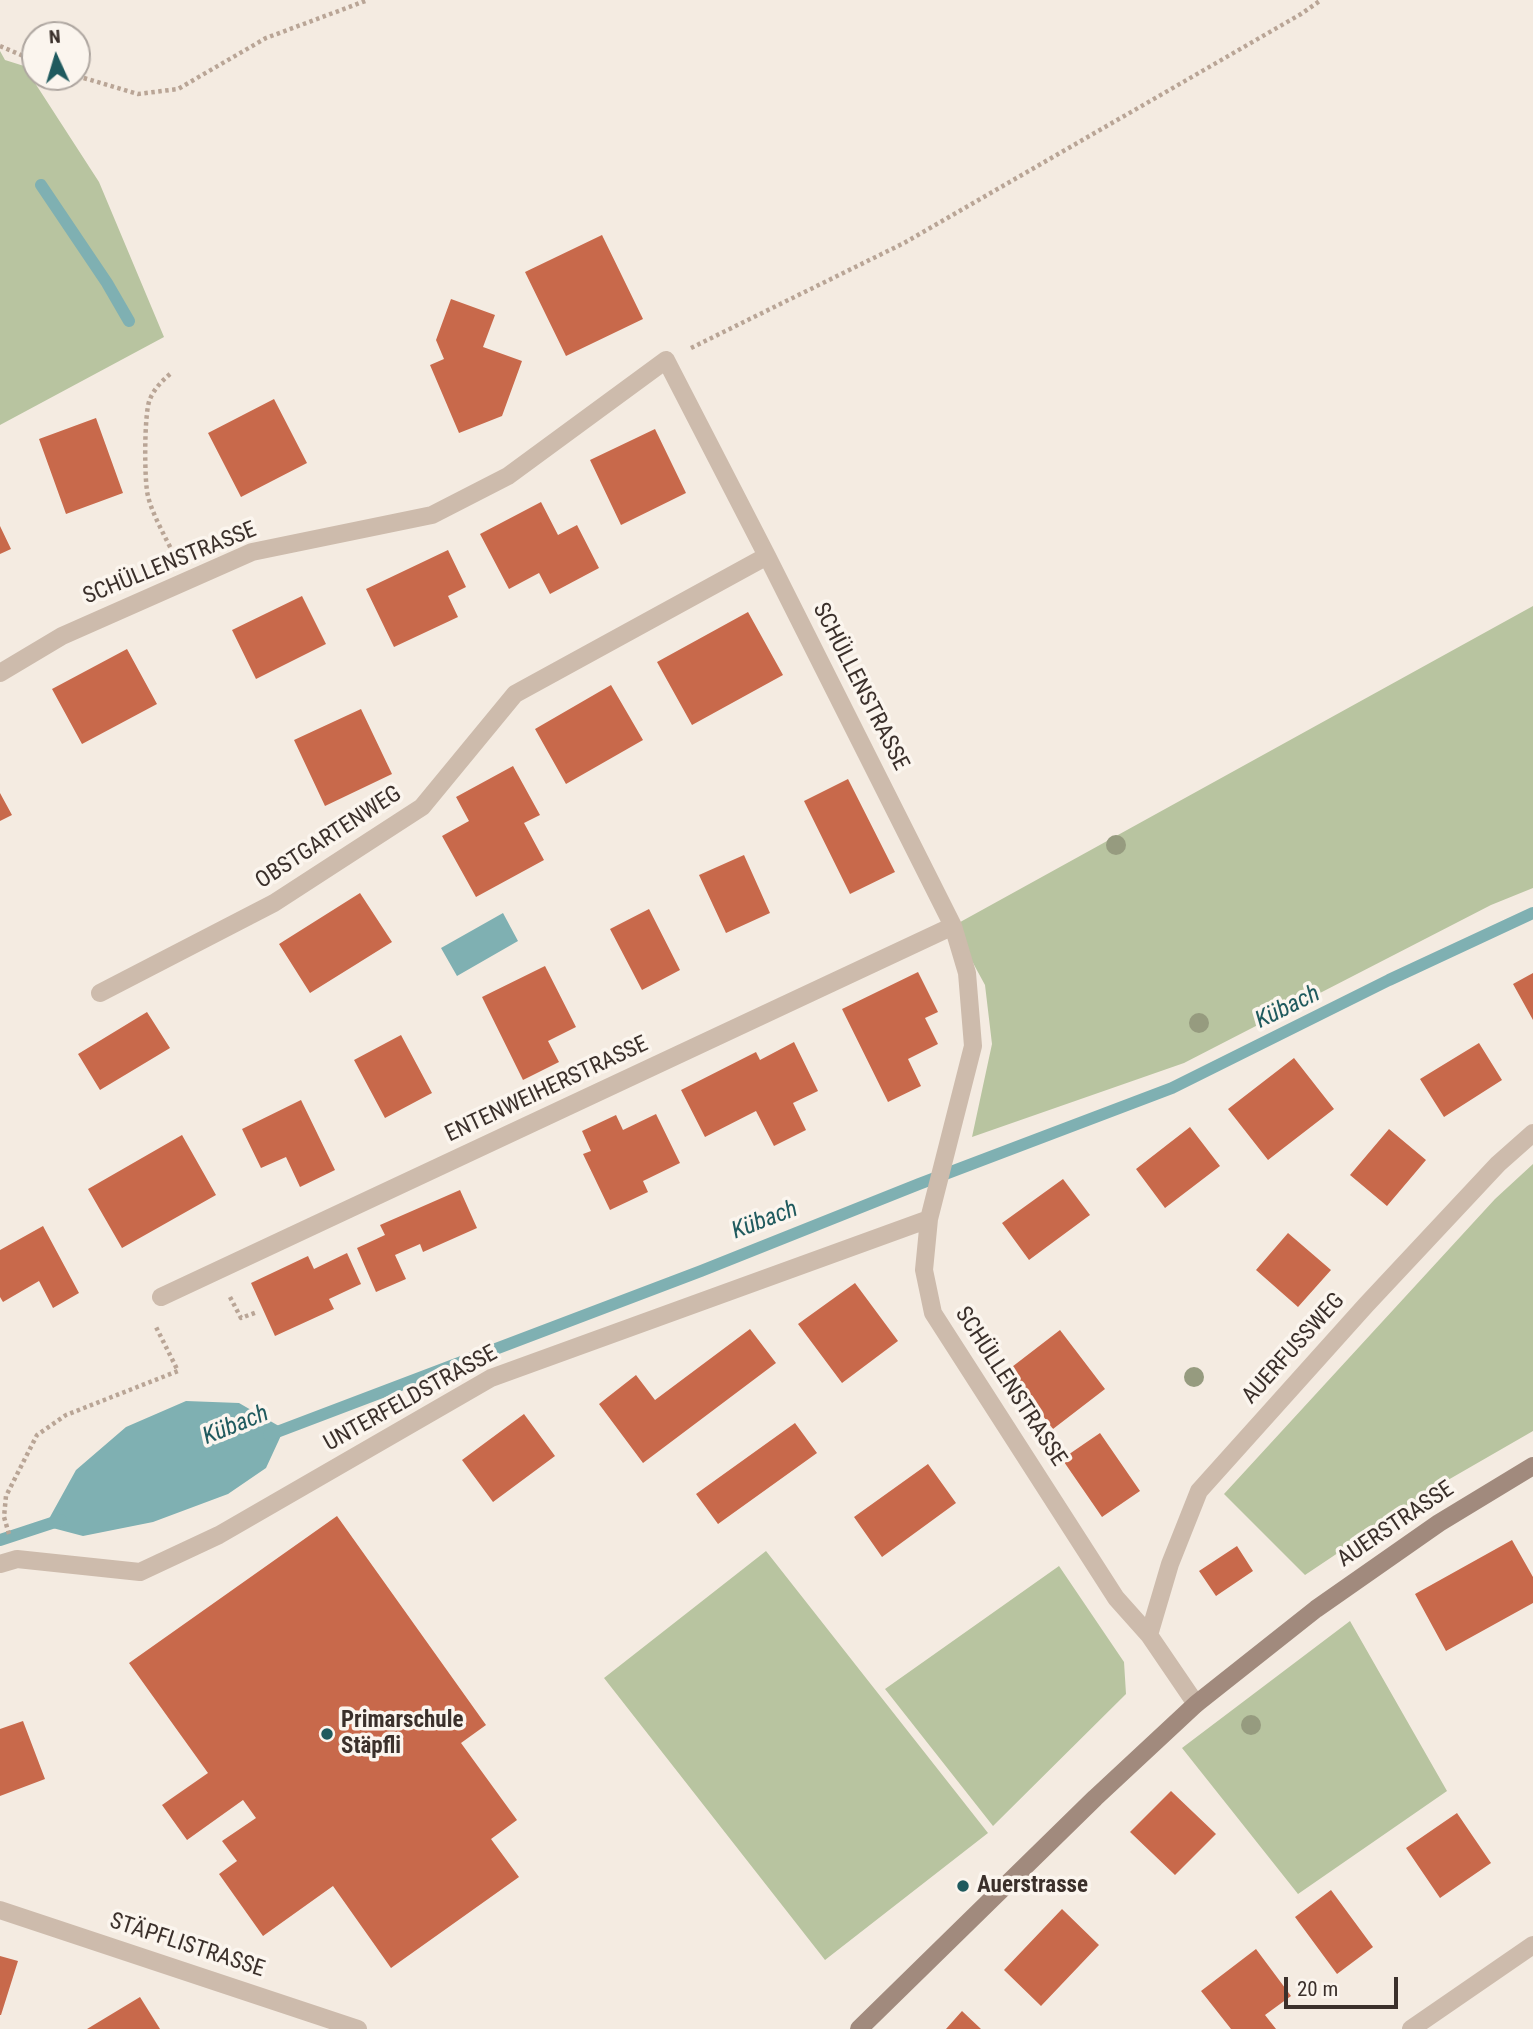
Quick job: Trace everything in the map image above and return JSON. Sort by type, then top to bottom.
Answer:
[{"type":"main road","name":"AUERSTRASSE","points":[[859,2029],[1095,1798],[1196,1704],[1316,1609],[1439,1523],[1533,1466]]},
{"type":"street","name":"SCHÜLLENSTRASSE","points":[[0,673],[62,636],[251,552],[432,515],[508,476],[666,360],[953,926],[968,973],[974,1046],[931,1211],[924,1270],[933,1313],[1116,1598],[1149,1635],[1196,1704]]},
{"type":"street","name":"OBSTGARTENWEG","points":[[100,993],[274,903],[422,807],[516,694],[767,555]]},
{"type":"street","name":"ENTENWEIHERSTRASSE","points":[[161,1297],[953,926]]},
{"type":"street","name":"AUERFUSSWEG","points":[[1149,1635],[1170,1564],[1199,1491],[1498,1164],[1533,1133]]},
{"type":"street","name":"UNTERFELDSTRASSE","points":[[0,1564],[17,1559],[140,1572],[219,1535],[491,1378],[931,1211]]},
{"type":"street","name":"STÄPFLISTRASSE","points":[[0,1910],[358,2029]]},
{"type":"street","points":[[1411,2029],[1533,1945]]},
{"type":"path","points":[[91,80],[138,94],[178,89],[266,38],[368,0]]},
{"type":"path","points":[[666,360],[904,243],[1321,0]]},
{"type":"path","points":[[0,46],[21,55]]},
{"type":"path","points":[[170,374],[149,400],[146,418],[148,496],[186,582]]},
{"type":"path","points":[[4,1517],[6,1496],[37,1435],[66,1415],[178,1371],[148,1309],[161,1297]]},
{"type":"path","points":[[241,1318],[257,1312]]},
{"type":"green space","points":[[0,51],[5,60],[21,65],[21,91],[40,91],[99,182],[164,337],[0,425]]},
{"type":"green space","points":[[1533,606],[1533,888],[1491,905],[1184,1063],[972,1137],[992,1044],[985,985],[953,926]]},
{"type":"green space","points":[[1533,1164],[1533,1431],[1441,1484],[1305,1575],[1224,1494],[1495,1199]]},
{"type":"green space","points":[[766,1551],[988,1833],[825,1960],[604,1678]]},
{"type":"green space","points":[[1059,1566],[1124,1662],[1126,1694],[993,1826],[885,1689]]},
{"type":"green space","points":[[1350,1621],[1447,1791],[1298,1894],[1182,1748]]},
{"type":"water","points":[[503,913],[518,941],[457,976],[441,948]]},
{"type":"water","points":[[186,1401],[239,1403],[284,1429],[266,1468],[228,1494],[153,1522],[83,1536],[45,1526],[76,1470],[126,1427]]},
{"type":"building","points":[[602,235],[643,319],[566,356],[525,272]]},
{"type":"building","points":[[451,299],[495,315],[483,347],[522,361],[502,416],[459,433],[430,365],[444,359],[436,340]]},
{"type":"building","points":[[274,399],[307,463],[241,497],[208,433]]},
{"type":"building","points":[[96,418],[123,493],[66,514],[39,439]]},
{"type":"building","points":[[655,429],[686,493],[621,525],[590,460]]},
{"type":"building","points":[[541,502],[558,535],[577,525],[599,568],[550,594],[539,573],[509,589],[480,534]]},
{"type":"building","points":[[0,526],[11,549],[0,554]]},
{"type":"building","points":[[448,550],[466,587],[448,596],[458,617],[394,647],[366,589]]},
{"type":"building","points":[[302,596],[326,644],[256,679],[232,630]]},
{"type":"building","points":[[748,612],[783,675],[692,725],[657,662]]},
{"type":"building","points":[[127,649],[157,704],[82,744],[52,689]]},
{"type":"building","points":[[611,685],[643,740],[566,784],[535,729]]},
{"type":"building","points":[[361,709],[392,774],[325,806],[294,740]]},
{"type":"building","points":[[513,766],[540,815],[524,823],[544,860],[476,897],[442,836],[469,821],[456,797]]},
{"type":"building","points":[[848,779],[895,872],[850,894],[804,801]]},
{"type":"building","points":[[0,793],[12,815],[0,821]]},
{"type":"building","points":[[744,855],[770,913],[726,933],[699,875]]},
{"type":"building","points":[[360,893],[392,942],[310,993],[279,944]]},
{"type":"building","points":[[649,909],[680,970],[642,990],[610,929]]},
{"type":"building","points":[[545,966],[576,1027],[548,1041],[559,1062],[523,1080],[482,997]]},
{"type":"building","points":[[918,972],[938,1012],[925,1018],[938,1044],[908,1059],[921,1086],[888,1102],[842,1009]]},
{"type":"building","points":[[1533,973],[1533,1020],[1513,984]]},
{"type":"building","points":[[147,1012],[170,1048],[100,1090],[78,1054]]},
{"type":"building","points":[[401,1035],[432,1093],[385,1118],[354,1060]]},
{"type":"building","points":[[794,1042],[818,1091],[793,1103],[806,1130],[774,1146],[756,1111],[705,1137],[681,1090],[756,1052],[760,1060]]},
{"type":"building","points":[[1479,1043],[1502,1080],[1444,1117],[1420,1079]]},
{"type":"building","points":[[1294,1058],[1334,1109],[1268,1160],[1228,1109]]},
{"type":"building","points":[[301,1100],[335,1170],[300,1187],[286,1157],[261,1168],[242,1129]]},
{"type":"building","points":[[656,1114],[680,1163],[643,1181],[648,1192],[610,1210],[583,1154],[591,1151],[582,1131],[616,1115],[623,1130]]},
{"type":"building","points":[[1190,1127],[1220,1166],[1165,1208],[1136,1169]]},
{"type":"building","points":[[1389,1129],[1426,1160],[1387,1206],[1350,1175]]},
{"type":"building","points":[[182,1135],[216,1195],[122,1248],[88,1189]]},
{"type":"building","points":[[1063,1179],[1090,1215],[1029,1260],[1002,1223]]},
{"type":"building","points":[[460,1190],[477,1228],[423,1252],[420,1244],[395,1255],[406,1279],[376,1292],[357,1248],[385,1235],[380,1225]]},
{"type":"building","points":[[43,1226],[79,1293],[53,1308],[39,1281],[3,1302],[0,1297],[0,1250]]},
{"type":"building","points":[[1288,1233],[1331,1270],[1298,1307],[1256,1270]]},
{"type":"building","points":[[347,1253],[361,1284],[329,1299],[334,1309],[275,1336],[251,1283],[308,1256],[314,1269]]},
{"type":"building","points":[[855,1283],[898,1341],[842,1383],[798,1324]]},
{"type":"building","points":[[750,1329],[776,1363],[643,1463],[599,1404],[636,1375],[655,1400]]},
{"type":"building","points":[[1060,1330],[1105,1389],[1053,1429],[1008,1370]]},
{"type":"building","points":[[524,1414],[555,1456],[493,1502],[462,1460]]},
{"type":"building","points":[[795,1423],[817,1453],[718,1524],[696,1494]]},
{"type":"building","points":[[1100,1433],[1140,1491],[1102,1517],[1062,1459]]},
{"type":"building","points":[[928,1464],[956,1503],[882,1557],[854,1517]]},
{"type":"building","name":"Primarschule Stäpfli","points":[[337,1516],[486,1725],[461,1743],[517,1820],[491,1839],[519,1877],[391,1968],[333,1886],[263,1936],[219,1874],[237,1861],[222,1841],[256,1818],[243,1800],[187,1840],[162,1805],[208,1773],[129,1663]]},
{"type":"building","points":[[1512,1540],[1533,1577],[1533,1603],[1446,1651],[1415,1594]]},
{"type":"building","points":[[1237,1546],[1253,1571],[1216,1596],[1199,1571]]},
{"type":"building","points":[[23,1721],[45,1779],[0,1796],[0,1729]]},
{"type":"building","points":[[1171,1791],[1216,1834],[1175,1875],[1130,1832]]},
{"type":"building","points":[[1457,1813],[1491,1863],[1440,1898],[1406,1848]]},
{"type":"building","points":[[1331,1890],[1373,1947],[1337,1974],[1295,1917]]},
{"type":"building","points":[[1062,1909],[1099,1945],[1041,2006],[1004,1970]]},
{"type":"building","points":[[1256,1949],[1291,1996],[1265,2015],[1276,2029],[1231,2029],[1201,1991]]},
{"type":"building","points":[[0,1956],[18,1961],[1,2015],[0,2015]]},
{"type":"building","points":[[140,1997],[160,2029],[87,2029]]},
{"type":"building","points":[[962,2011],[981,2029],[946,2029]]},
{"type":"waterway","points":[[41,185],[107,283],[129,321]]},
{"type":"waterway","name":"Kübach","points":[[269,1435],[1172,1088],[1389,980],[1533,913]]},
{"type":"waterway","name":"Kübach","points":[[0,1540],[61,1520]]},
{"type":"place","name":"Primarschule Stäpfli","points":[[327,1734]]},
{"type":"place","name":"Auerstrasse","points":[[963,1886]]}]
